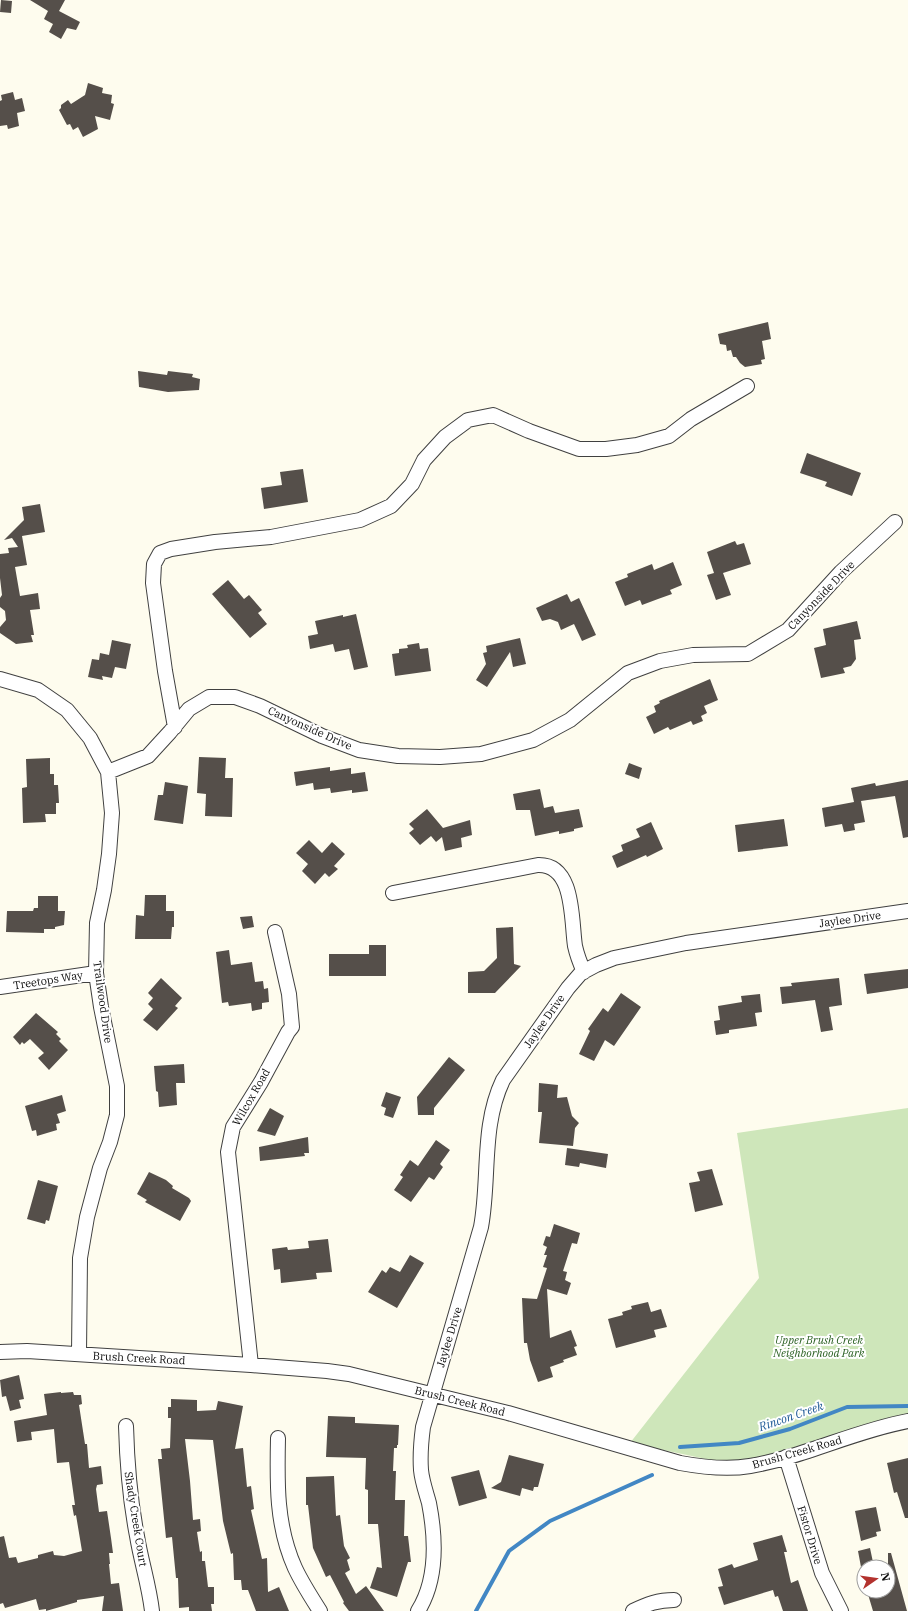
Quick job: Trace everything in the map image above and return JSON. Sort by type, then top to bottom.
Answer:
[{"type":"street","points":[[175,727],[165,671],[153,582],[154,564],[160,553],[186,546],[271,537],[360,520],[391,506],[412,484],[424,460],[445,437],[468,420],[493,415],[529,431],[579,449],[606,450],[637,445],[669,436],[691,419],[747,386]]},
{"type":"street","name":"Canyonside Drive","points":[[108,772],[148,756],[175,727],[189,709],[209,697],[235,696],[260,706],[322,736],[352,748],[398,756],[440,757],[481,754],[533,740],[570,720],[628,673],[660,661],[693,655],[748,654],[755,650],[788,630],[841,572],[895,522]]},
{"type":"street","name":"Trailwood Drive","points":[[0,679],[38,690],[67,710],[90,738],[108,772],[112,813],[109,854],[104,890],[97,923],[96,973],[101,1008],[117,1086],[117,1115],[110,1142],[100,1168],[87,1217],[80,1258],[79,1354]]},
{"type":"street","points":[[393,893],[546,865],[558,872],[565,881],[575,948],[584,972]]},
{"type":"street","name":"Jaylee Drive","points":[[418,1611],[431,1579],[434,1546],[433,1529],[421,1472],[420,1458],[423,1427],[481,1227],[485,1202],[489,1129],[496,1095],[503,1080],[568,988],[584,972],[604,961],[669,946],[908,910]]},
{"type":"street","name":"Wilcox Road","points":[[251,1364],[228,1152],[233,1127],[261,1082],[292,1027],[289,994],[275,932]]},
{"type":"street","name":"Treetops Way","points":[[0,987],[96,973]]},
{"type":"street","name":"Brush Creek Road","points":[[0,1352],[27,1350],[251,1364],[334,1372],[432,1394],[567,1429],[680,1463],[723,1468],[749,1466],[786,1457],[886,1426],[908,1421]]},
{"type":"street","name":"Shady Creek Court","points":[[126,1426],[134,1519],[152,1611]]},
{"type":"street","points":[[278,1438],[278,1505],[284,1533],[295,1568],[320,1611]]},
{"type":"street","name":"Fistor Drive","points":[[786,1457],[822,1573],[841,1611]]},
{"type":"street","points":[[633,1611],[647,1603],[662,1600],[674,1600]]},
{"type":"green space","name":"Upper Brush Creek Neighborhood Park","points":[[908,1108],[908,1416],[894,1416],[754,1462],[725,1463],[630,1443],[759,1278],[737,1133]]},
{"type":"building","points":[[1,0],[12,1],[11,13],[0,12]]},
{"type":"building","points":[[30,0],[65,0],[59,11],[80,22],[76,30],[67,28],[61,39],[49,32],[53,24],[44,19],[48,11]]},
{"type":"building","points":[[88,83],[103,88],[102,93],[112,95],[111,103],[114,104],[110,120],[95,116],[98,129],[83,137],[78,127],[73,130],[70,124],[67,125],[59,110],[61,105],[68,100],[71,104],[85,95]]},
{"type":"building","points":[[13,92],[15,100],[22,98],[25,111],[17,113],[19,126],[8,129],[7,125],[0,126],[0,101],[2,100],[1,95]]},
{"type":"building","points":[[768,322],[771,339],[762,341],[765,359],[761,360],[762,364],[745,367],[736,357],[733,357],[731,350],[727,351],[726,345],[720,344],[718,334]]},
{"type":"building","points":[[138,371],[167,375],[168,371],[193,374],[192,377],[200,379],[199,390],[168,392],[139,387]]},
{"type":"building","points":[[807,453],[861,473],[852,496],[825,486],[827,482],[800,473]]},
{"type":"building","points":[[303,469],[308,502],[264,509],[261,488],[282,485],[280,472]]},
{"type":"building","points":[[40,504],[45,532],[22,536],[27,565],[15,567],[20,596],[38,593],[40,609],[30,610],[34,635],[31,635],[33,642],[16,644],[0,633],[0,627],[6,620],[5,611],[0,607],[0,598],[2,595],[0,554],[9,553],[8,548],[18,547],[12,538],[4,540],[24,520],[22,507]]},
{"type":"building","points":[[735,541],[737,545],[744,543],[751,564],[723,573],[731,595],[716,600],[707,575],[714,573],[707,552]]},
{"type":"building","points":[[673,562],[682,585],[670,590],[672,594],[642,605],[640,600],[625,606],[615,582],[628,577],[627,574],[652,564],[654,570]]},
{"type":"building","points":[[228,580],[244,599],[249,595],[262,610],[258,613],[267,624],[250,638],[212,594]]},
{"type":"building","points":[[567,594],[571,602],[579,598],[596,635],[582,641],[574,624],[561,630],[558,622],[550,619],[542,621],[536,608]]},
{"type":"building","points":[[356,614],[368,667],[354,670],[349,649],[335,652],[333,644],[310,649],[308,636],[318,634],[315,621],[343,615],[343,617]]},
{"type":"building","points":[[857,621],[861,639],[854,640],[856,659],[851,666],[843,668],[845,673],[821,678],[814,648],[826,645],[823,629]]},
{"type":"building","points":[[520,638],[526,664],[513,667],[510,652],[487,687],[476,680],[486,664],[483,653],[487,652],[486,646]]},
{"type":"building","points":[[112,640],[131,644],[126,669],[115,667],[112,678],[102,676],[103,680],[88,677],[92,659],[99,660],[100,653],[109,655]]},
{"type":"building","points":[[419,643],[420,649],[428,648],[431,671],[395,676],[392,654],[399,653],[399,649],[408,648],[407,645]]},
{"type":"building","points":[[710,679],[718,700],[704,706],[707,713],[701,716],[703,721],[693,725],[691,721],[670,730],[668,727],[654,734],[646,717],[656,712],[654,706],[660,703],[659,701]]},
{"type":"building","points":[[199,757],[226,758],[225,778],[233,778],[232,817],[205,816],[206,794],[197,793]]},
{"type":"building","points":[[50,758],[50,774],[54,774],[54,785],[58,785],[59,803],[56,803],[56,814],[45,814],[46,822],[23,823],[22,788],[27,787],[26,759]]},
{"type":"building","points":[[629,763],[642,768],[639,779],[625,774]]},
{"type":"building","points":[[330,767],[330,771],[351,768],[351,774],[365,772],[368,791],[352,793],[352,790],[331,793],[330,788],[314,790],[313,783],[296,786],[294,772]]},
{"type":"building","points":[[908,780],[908,837],[903,838],[895,796],[861,801],[865,822],[854,824],[855,830],[844,832],[842,824],[825,827],[822,808],[854,802],[851,788],[875,783],[876,786]]},
{"type":"building","points":[[165,782],[188,786],[183,824],[154,820],[158,795],[163,795]]},
{"type":"building","points":[[540,789],[544,808],[553,806],[555,813],[579,809],[583,827],[574,829],[574,831],[559,834],[559,831],[535,836],[530,810],[516,810],[513,794]]},
{"type":"building","points":[[427,809],[443,828],[470,820],[472,835],[461,838],[462,847],[445,851],[442,837],[436,842],[431,836],[420,845],[409,833],[414,829],[409,824]]},
{"type":"building","points":[[784,819],[788,846],[738,852],[735,825]]},
{"type":"building","points":[[651,822],[663,849],[647,857],[646,855],[617,868],[612,856],[623,851],[621,845],[640,837],[636,829]]},
{"type":"building","points":[[309,840],[322,853],[332,842],[345,854],[334,866],[338,869],[329,877],[325,873],[315,884],[302,871],[308,864],[296,853]]},
{"type":"building","points":[[145,895],[166,895],[166,911],[174,911],[174,927],[172,927],[171,939],[135,939],[136,915],[144,916]]},
{"type":"building","points":[[38,896],[58,896],[58,911],[65,911],[64,925],[55,927],[55,929],[44,929],[44,933],[6,932],[7,911],[33,911],[34,908],[38,908]]},
{"type":"building","points":[[252,916],[254,927],[243,929],[240,917]]},
{"type":"building","points":[[513,927],[514,964],[521,966],[495,993],[468,993],[468,972],[484,971],[497,958],[496,928]]},
{"type":"building","points":[[369,945],[386,945],[386,976],[329,976],[329,954],[369,954]]},
{"type":"building","points":[[229,950],[231,965],[252,962],[255,982],[263,981],[264,989],[268,988],[269,1002],[262,1003],[262,1009],[252,1011],[251,1003],[229,1006],[228,1002],[222,1003],[216,952]]},
{"type":"building","points":[[908,969],[908,988],[867,994],[864,974]]},
{"type":"building","points":[[161,978],[182,998],[175,1006],[178,1008],[157,1031],[143,1020],[153,1009],[148,1004],[153,998],[148,993]]},
{"type":"building","points":[[839,978],[842,1005],[829,1007],[833,1030],[821,1032],[815,1000],[782,1004],[780,987],[792,986],[791,983]]},
{"type":"building","points":[[621,993],[641,1007],[614,1046],[605,1040],[594,1061],[579,1054],[590,1031],[588,1029],[603,1008],[608,1012]]},
{"type":"building","points":[[760,994],[762,1012],[755,1013],[757,1026],[729,1030],[729,1033],[716,1035],[714,1021],[720,1020],[718,1006],[742,1002],[741,996]]},
{"type":"building","points":[[36,1013],[58,1032],[56,1034],[61,1039],[59,1041],[68,1050],[49,1070],[38,1058],[44,1053],[30,1039],[24,1044],[22,1042],[20,1045],[13,1037]]},
{"type":"building","points":[[449,1057],[465,1070],[434,1108],[434,1115],[418,1115],[417,1097]]},
{"type":"building","points":[[184,1064],[185,1083],[176,1083],[177,1105],[159,1107],[154,1066]]},
{"type":"building","points":[[539,1083],[558,1085],[557,1098],[567,1097],[572,1116],[579,1123],[575,1128],[573,1146],[539,1143],[542,1112],[538,1112]]},
{"type":"building","points":[[386,1092],[401,1097],[393,1118],[384,1115],[386,1108],[381,1106]]},
{"type":"building","points":[[62,1095],[66,1111],[57,1114],[60,1123],[56,1124],[57,1130],[37,1136],[36,1130],[32,1131],[25,1106]]},
{"type":"building","points":[[270,1108],[284,1116],[275,1136],[257,1131]]},
{"type":"building","points":[[308,1137],[309,1153],[304,1153],[305,1156],[260,1161],[259,1147]]},
{"type":"building","points":[[436,1140],[450,1150],[440,1164],[443,1167],[434,1180],[429,1177],[411,1202],[394,1190],[403,1177],[400,1175],[410,1160],[418,1166]]},
{"type":"building","points":[[567,1148],[608,1154],[606,1168],[580,1163],[579,1167],[565,1165]]},
{"type":"building","points":[[712,1169],[723,1205],[695,1212],[689,1183],[700,1181],[697,1172]]},
{"type":"building","points":[[149,1172],[166,1180],[173,1186],[172,1188],[189,1198],[191,1201],[180,1221],[145,1202],[147,1200],[137,1194]]},
{"type":"building","points":[[38,1180],[58,1186],[49,1221],[46,1220],[45,1224],[27,1219]]},
{"type":"building","points":[[554,1224],[580,1233],[577,1244],[572,1243],[563,1271],[567,1272],[565,1280],[571,1283],[567,1295],[547,1289],[550,1338],[571,1330],[577,1346],[574,1347],[577,1355],[550,1367],[553,1377],[538,1382],[530,1360],[527,1343],[524,1343],[522,1298],[537,1299],[547,1268],[543,1267],[547,1255],[544,1255],[547,1247],[543,1245],[546,1236],[550,1237]]},
{"type":"building","points":[[328,1239],[332,1272],[316,1273],[317,1279],[281,1283],[280,1269],[274,1270],[272,1249],[287,1247],[288,1250],[309,1248],[308,1241]]},
{"type":"building","points":[[410,1255],[424,1263],[397,1308],[368,1292],[382,1270],[386,1273],[390,1267],[400,1272]]},
{"type":"building","points":[[648,1302],[651,1312],[661,1309],[667,1327],[654,1330],[656,1337],[616,1348],[608,1319],[623,1315],[622,1312],[632,1309],[631,1306]]},
{"type":"building","points":[[19,1375],[24,1399],[19,1400],[21,1408],[10,1411],[6,1396],[2,1397],[0,1380]]},
{"type":"building","points":[[73,1392],[74,1395],[81,1395],[82,1404],[79,1405],[85,1444],[87,1444],[89,1468],[101,1466],[103,1484],[97,1485],[96,1489],[99,1512],[107,1511],[113,1553],[109,1553],[111,1584],[119,1583],[123,1611],[102,1611],[104,1596],[77,1600],[77,1602],[46,1611],[46,1609],[39,1610],[36,1599],[5,1608],[3,1603],[0,1604],[0,1537],[4,1536],[9,1558],[16,1557],[18,1563],[38,1558],[38,1555],[53,1551],[54,1555],[64,1556],[82,1551],[76,1515],[74,1516],[72,1505],[75,1505],[69,1462],[57,1463],[54,1429],[31,1432],[32,1440],[17,1442],[14,1421],[47,1415],[44,1394]]},
{"type":"building","points":[[171,1399],[197,1400],[197,1411],[216,1410],[218,1401],[243,1406],[235,1449],[243,1448],[247,1487],[251,1486],[254,1509],[251,1510],[262,1559],[267,1558],[268,1592],[279,1587],[289,1611],[256,1611],[248,1590],[242,1590],[241,1580],[234,1580],[233,1553],[231,1554],[223,1521],[213,1440],[185,1439],[193,1520],[200,1519],[201,1531],[197,1532],[200,1552],[202,1551],[202,1561],[205,1561],[208,1587],[214,1587],[214,1604],[211,1604],[212,1611],[189,1611],[189,1607],[179,1608],[178,1578],[176,1578],[172,1537],[166,1538],[158,1459],[162,1459],[161,1449],[170,1448],[171,1418],[168,1418],[168,1407],[171,1407]]},
{"type":"building","points":[[328,1416],[355,1417],[355,1423],[399,1425],[398,1445],[397,1448],[394,1448],[393,1471],[396,1471],[395,1500],[405,1500],[404,1536],[408,1536],[411,1562],[408,1562],[397,1597],[370,1588],[377,1567],[382,1568],[378,1524],[368,1524],[368,1490],[365,1489],[366,1458],[326,1457]]},
{"type":"building","points":[[509,1455],[544,1464],[538,1487],[534,1487],[533,1491],[522,1488],[520,1496],[491,1488],[501,1482]]},
{"type":"building","points":[[908,1458],[908,1518],[905,1518],[897,1492],[894,1493],[887,1463]]},
{"type":"building","points":[[479,1470],[487,1498],[459,1506],[451,1477]]},
{"type":"building","points":[[334,1476],[336,1516],[340,1515],[344,1546],[350,1558],[347,1560],[350,1570],[345,1573],[356,1594],[366,1586],[384,1611],[349,1611],[343,1603],[344,1602],[330,1575],[326,1577],[313,1548],[308,1505],[306,1505],[306,1477]]},
{"type":"building","points":[[876,1507],[881,1531],[876,1532],[877,1536],[861,1541],[855,1511]]},
{"type":"building","points":[[782,1535],[787,1552],[784,1552],[791,1583],[798,1580],[808,1611],[783,1611],[778,1596],[775,1597],[773,1590],[724,1605],[718,1587],[723,1586],[718,1569],[732,1564],[734,1568],[758,1560],[753,1543]]},
{"type":"building","points":[[870,1548],[872,1559],[860,1559],[858,1551]]},
{"type":"building","points":[[888,1553],[891,1553],[893,1559],[888,1559]]},
{"type":"building","points":[[896,1571],[907,1611],[873,1611],[869,1599],[896,1599]]},
{"type":"waterway","name":"Rincon Creek","points":[[680,1447],[739,1443],[790,1429],[847,1407],[908,1406]]},
{"type":"waterway","name":"Rincon Creek","points":[[476,1611],[509,1551],[550,1521],[652,1475]]}]
